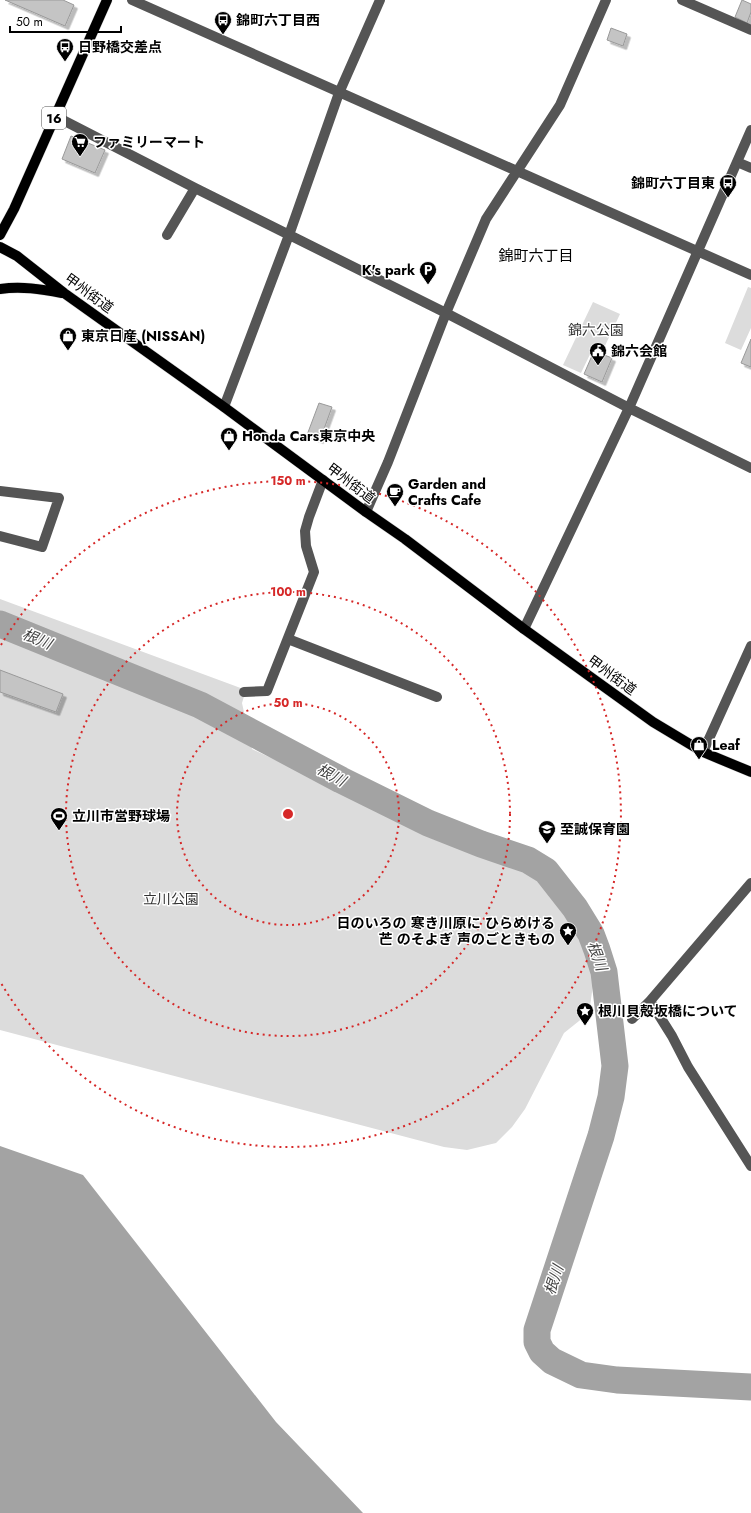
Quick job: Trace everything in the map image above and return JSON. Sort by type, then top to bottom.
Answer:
[{"type":"main road","name":"16","points":[[0,235],[14,209],[107,0]]},
{"type":"main road","name":"甲州街道","points":[[0,247],[17,256],[64,293],[224,407],[405,539],[524,630],[653,722],[703,752],[751,772]]},
{"type":"main road","points":[[0,289],[16,287],[37,288],[64,293]]},
{"type":"street","points":[[132,0],[339,93],[518,170],[751,275]]},
{"type":"street","points":[[224,407],[289,235],[339,93],[380,0]]},
{"type":"street","points":[[366,512],[388,462],[446,313],[486,220],[560,105],[606,0]]},
{"type":"street","points":[[682,0],[751,30]]},
{"type":"street","points":[[55,116],[195,188],[446,313],[629,408],[751,468]]},
{"type":"street","points":[[524,630],[629,408],[751,130]]},
{"type":"street","points":[[737,162],[751,168]]},
{"type":"street","points":[[167,236],[195,188]]},
{"type":"street","points":[[244,692],[267,691],[314,572],[306,546],[305,531],[323,480]]},
{"type":"street","points":[[0,492],[58,498],[42,547],[0,536]]},
{"type":"street","points":[[288,639],[437,697]]},
{"type":"street","points":[[703,752],[751,646]]},
{"type":"street","points":[[632,1019],[650,1001],[751,883]]},
{"type":"street","points":[[650,1001],[672,1036],[688,1067],[751,1166]]},
{"type":"green space","points":[[748,287],[751,288],[751,328],[741,350],[725,343]]},
{"type":"green space","name":"錦六公園","points":[[593,302],[620,314],[603,350],[594,346],[581,373],[563,365]]},
{"type":"green space","name":"立川公園","points":[[0,599],[246,690],[242,703],[252,749],[414,825],[520,866],[551,888],[573,919],[587,947],[593,985],[589,1013],[564,1033],[525,1109],[512,1127],[496,1143],[467,1150],[444,1147],[0,1030]]},
{"type":"shaded area","points":[[0,1146],[83,1175],[276,1422],[363,1513],[0,1513]]},
{"type":"building","points":[[5,0],[63,0],[74,5],[65,26]]},
{"type":"building","points":[[742,0],[751,4],[751,12],[747,23],[735,17]]},
{"type":"building","points":[[611,28],[627,34],[623,46],[607,40]]},
{"type":"building","points":[[71,136],[105,150],[95,173],[62,159]]},
{"type":"building","points":[[751,339],[751,367],[741,363]]},
{"type":"building","name":"錦六会館","points":[[594,351],[612,358],[602,382],[584,374]]},
{"type":"building","points":[[319,403],[332,407],[320,440],[307,435]]},
{"type":"building","points":[[0,670],[63,694],[56,712],[0,692]]},
{"type":"waterway","name":"根川","points":[[0,624],[200,705],[341,780],[428,823],[481,844],[528,860],[546,871],[575,908],[591,934],[597,950],[604,972],[615,1066],[611,1097],[601,1136],[537,1330],[537,1342],[542,1352],[552,1361],[581,1375],[617,1380],[751,1387]]},
{"type":"place","name":"錦町六丁目西","points":[[223,35]]},
{"type":"place","name":"日野橋交差点","points":[[65,62]]},
{"type":"place","name":"ファミリーマート","points":[[80,157]]},
{"type":"place","name":"錦町六丁目東","points":[[728,198]]},
{"type":"place","name":"K's park","points":[[428,285]]},
{"type":"place","name":"東京日産 (NISSAN)","points":[[68,351]]},
{"type":"place","name":"錦六会館","points":[[598,366]]},
{"type":"place","name":"Honda Cars東京中央","points":[[229,451]]},
{"type":"place","name":"Garden and Crafts Cafe","points":[[395,507]]},
{"type":"place","name":"Leaf","points":[[699,760]]},
{"type":"place","name":"立川市営野球場","points":[[59,831]]},
{"type":"place","name":"至誠保育園","points":[[547,844]]},
{"type":"place","name":"日のいろの 寒き川原に ひらめける 芒 のそよぎ 声のごときもの","points":[[568,946]]},
{"type":"place","name":"根川貝殻坂橋について","points":[[585,1026]]},
{"type":"district","name":"錦町六丁目","points":[[536,256]]}]
